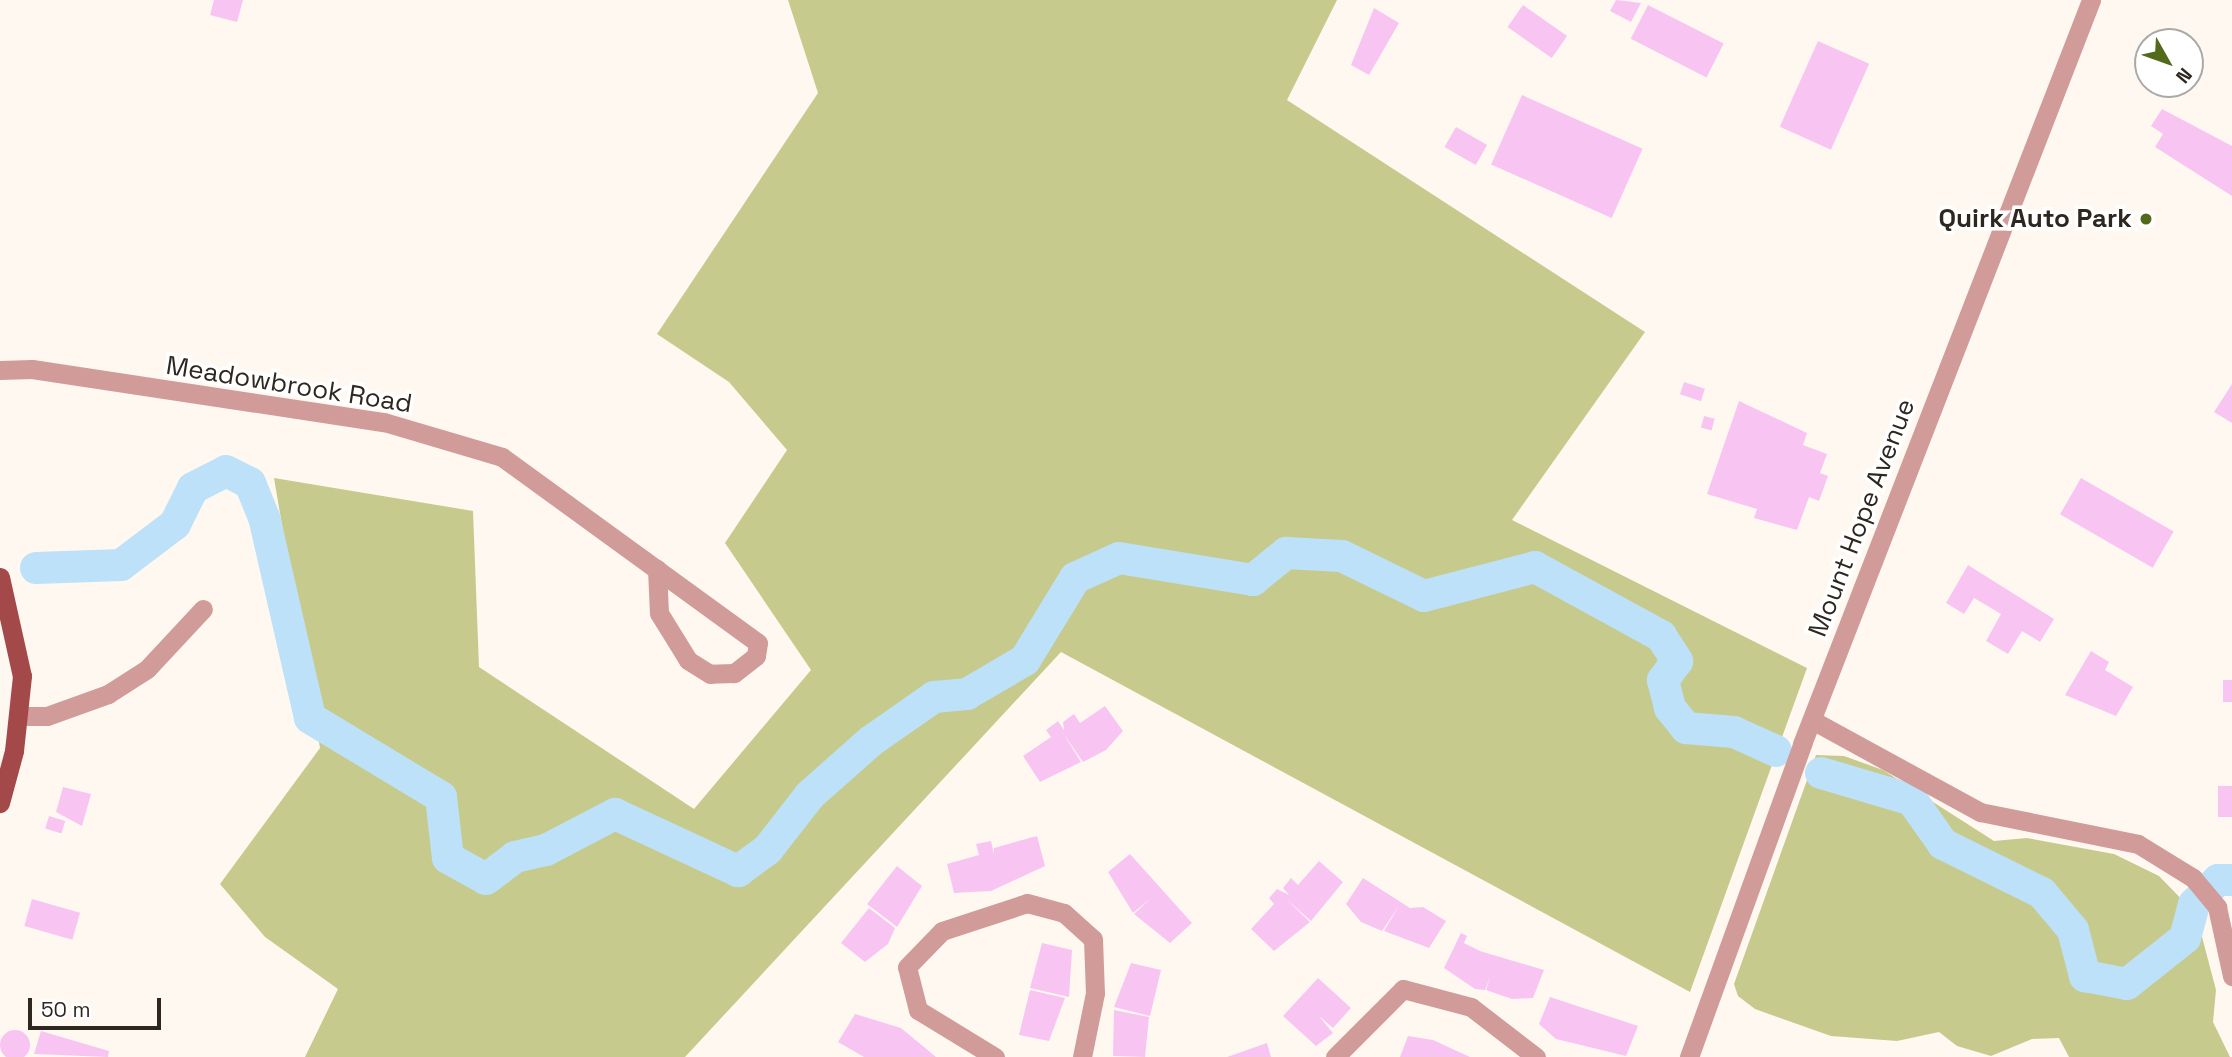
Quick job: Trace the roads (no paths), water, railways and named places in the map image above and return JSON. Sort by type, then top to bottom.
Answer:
[{"type":"main road","points":[[0,577],[22,676],[19,716],[0,803]]},
{"type":"street","name":"Mount Hope Avenue","points":[[1689,1057],[1812,720],[2091,0]]},
{"type":"street","name":"Meadowbrook Road","points":[[0,370],[32,369],[384,422],[502,457],[657,569],[758,643],[756,656],[734,673],[710,674],[688,660],[659,613],[657,569]]},
{"type":"street","points":[[19,716],[47,716],[108,694],[147,669],[203,609]]},
{"type":"street","points":[[1812,720],[1980,812],[2138,845],[2193,878],[2217,907],[2232,976]]},
{"type":"street","points":[[995,1057],[918,1010],[907,967],[942,931],[1027,904],[1065,913],[1093,939],[1095,993],[1082,1057]]},
{"type":"street","points":[[1335,1057],[1403,989],[1471,1007],[1536,1057]]},
{"type":"waterway","points":[[36,568],[121,565],[175,524],[193,488],[226,471],[250,483],[264,517],[310,718],[441,797],[448,858],[486,879],[515,857],[546,850],[615,814],[738,871],[768,849],[810,795],[871,741],[934,697],[967,694],[1025,660],[1075,578],[1119,558],[1253,580],[1286,553],[1342,556],[1424,596],[1535,567],[1661,636],[1677,661],[1663,680],[1670,708],[1686,728],[1734,732],[1776,751]]},
{"type":"waterway","points":[[1821,773],[1912,800],[1943,844],[2042,893],[2073,930],[2085,976],[2127,984],[2185,938],[2194,904],[2218,880],[2232,880]]},
{"type":"place","name":"Quirk Auto Park","points":[[2146,219]]}]
